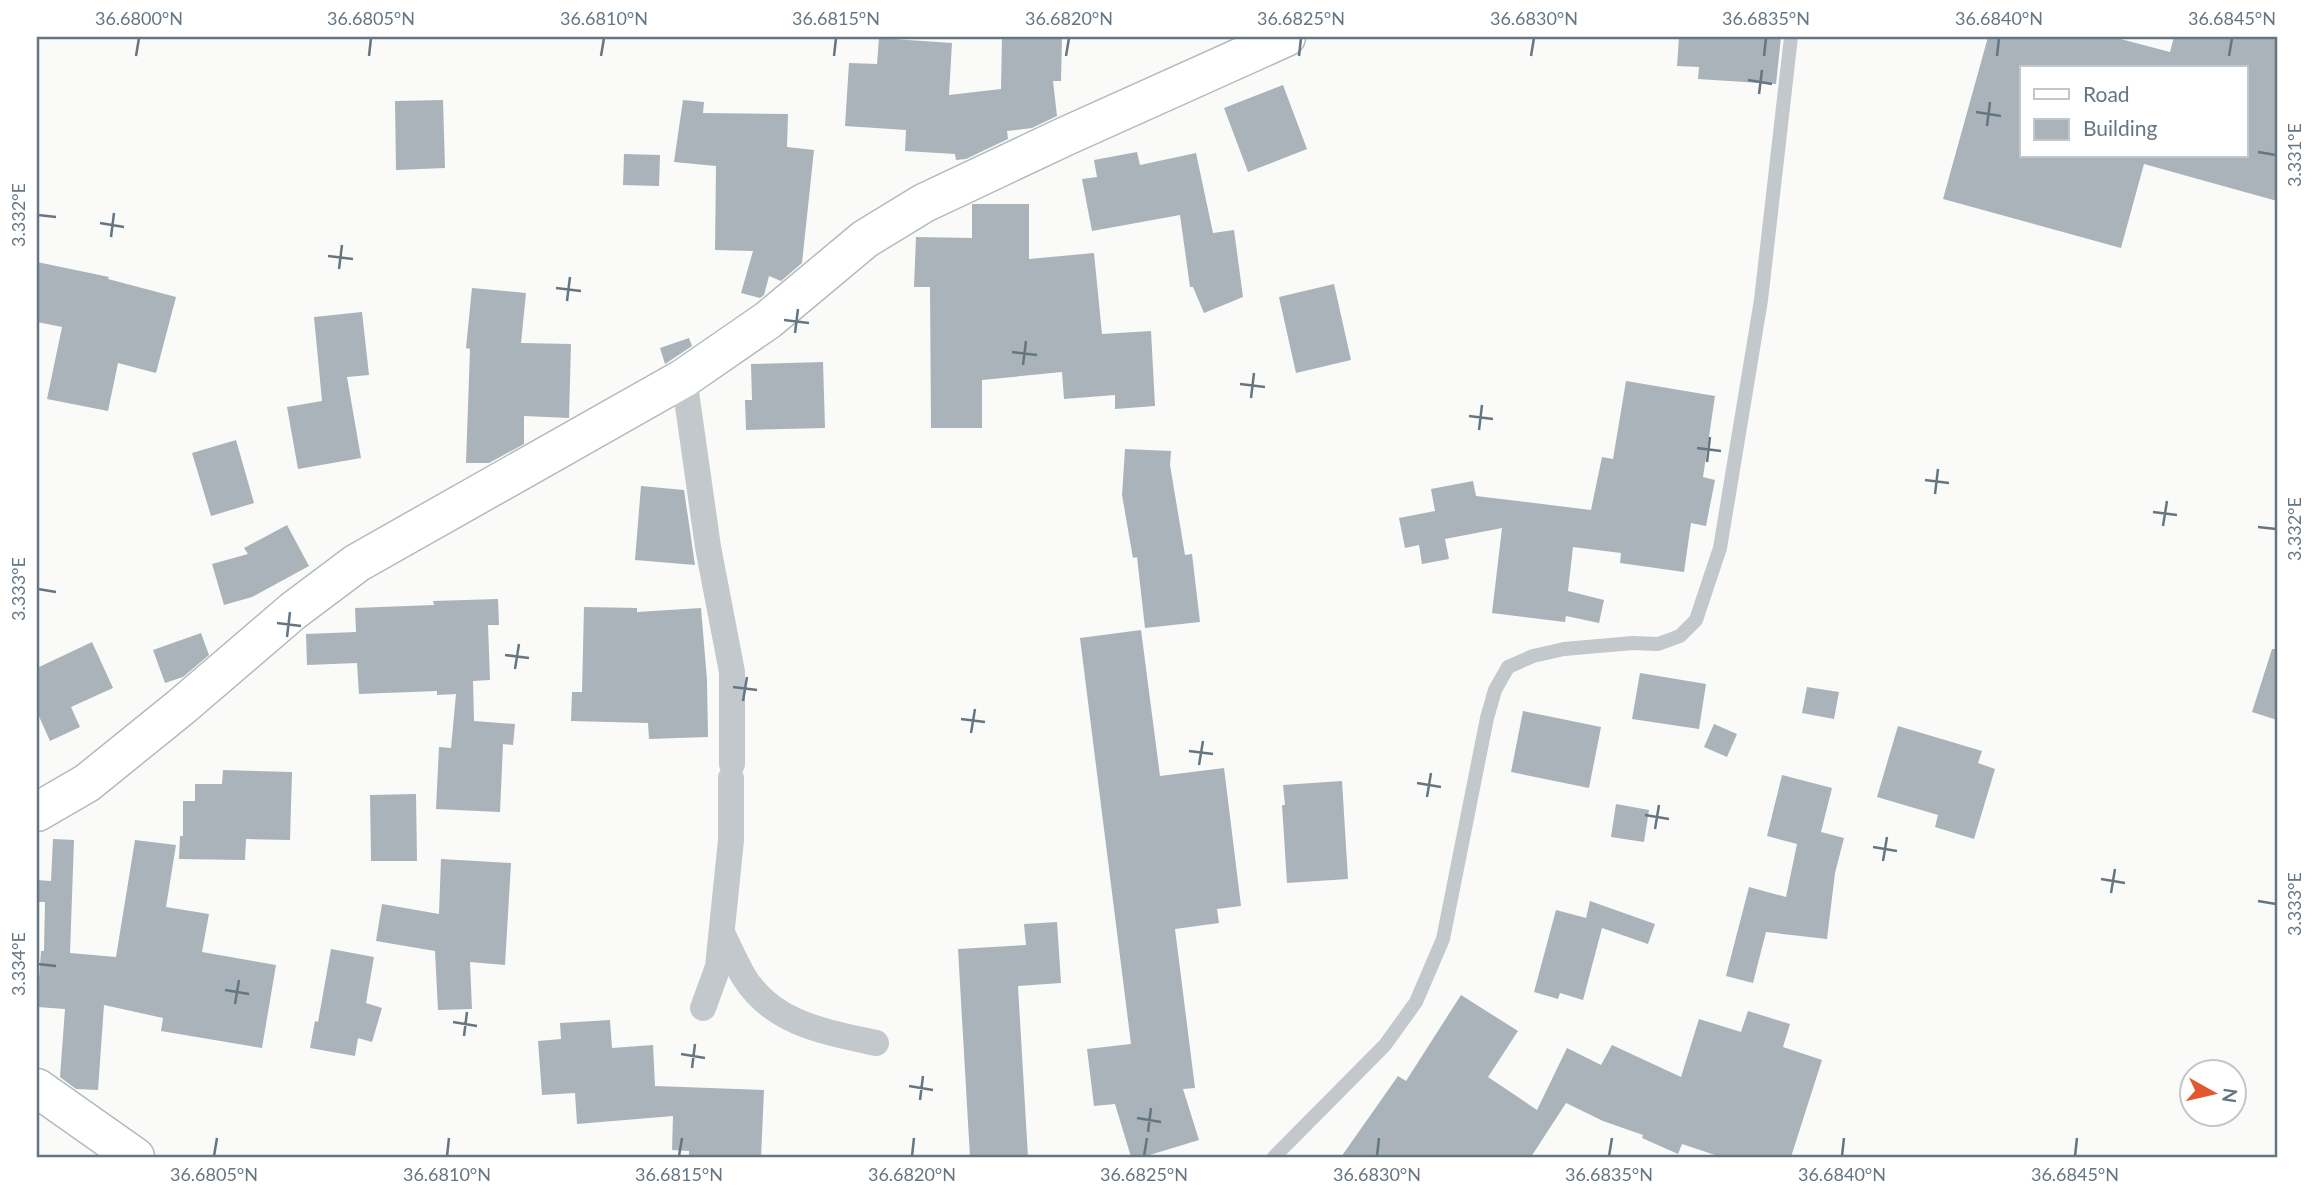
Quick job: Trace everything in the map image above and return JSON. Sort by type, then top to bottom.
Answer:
[{"type":"street","points":[[37,811],[87,783],[293,611],[357,563],[684,378],[768,320],[865,239],[924,203],[1286,37]]},
{"type":"street","points":[[684,378],[708,548],[732,671],[731,840],[718,967],[703,1008]]},
{"type":"street","points":[[722,933],[746,979],[773,1008],[801,1025],[876,1043]]},
{"type":"street","points":[[37,1088],[135,1157]]},
{"type":"lane","points":[[1274,1157],[1385,1045],[1416,1002],[1443,939],[1487,718],[1495,690],[1508,667],[1533,656],[1564,649],[1658,643],[1680,636],[1696,621],[1720,548],[1761,300],[1791,37]]},
{"type":"building","points":[[1002,37],[1062,37],[1061,81],[1053,81],[1057,116],[1032,128],[1007,131],[1008,139],[966,159],[956,160],[955,154],[905,151],[906,130],[845,126],[849,63],[877,64],[879,38],[952,43],[949,95],[1001,89]]},
{"type":"building","points":[[1679,37],[1781,37],[1776,84],[1698,79],[1699,67],[1677,66]]},
{"type":"building","points":[[1988,37],[2113,37],[2170,52],[2174,37],[2277,37],[2277,201],[2144,164],[2121,248],[1943,199]]},
{"type":"building","points":[[1283,85],[1307,149],[1248,172],[1224,108]]},
{"type":"building","points":[[443,100],[445,168],[396,170],[395,101]]},
{"type":"building","points":[[683,100],[704,102],[703,113],[788,114],[787,147],[814,150],[802,263],[781,281],[769,276],[764,295],[760,298],[741,293],[753,251],[715,250],[716,166],[674,162]]},
{"type":"building","points":[[1137,152],[1140,165],[1196,153],[1213,233],[1234,230],[1243,297],[1204,313],[1193,287],[1190,287],[1180,215],[1092,231],[1082,179],[1097,177],[1094,160]]},
{"type":"building","points":[[624,154],[660,155],[659,186],[623,185]]},
{"type":"building","points":[[972,204],[1029,204],[1029,259],[1094,253],[1102,334],[1151,331],[1155,406],[1115,409],[1115,395],[1064,399],[1062,372],[982,380],[982,428],[931,428],[930,287],[914,287],[916,237],[972,238]]},
{"type":"building","points":[[37,262],[109,277],[108,279],[176,297],[156,373],[118,363],[108,411],[47,399],[62,327],[37,322]]},
{"type":"building","points":[[1334,284],[1351,360],[1296,373],[1279,297]]},
{"type":"building","points":[[472,288],[526,293],[521,343],[571,344],[569,418],[524,416],[524,444],[489,463],[466,463],[470,349],[466,348]]},
{"type":"building","points":[[362,312],[369,375],[347,377],[361,458],[298,469],[287,407],[322,401],[314,317]]},
{"type":"building","points":[[689,338],[692,346],[665,364],[660,348]]},
{"type":"building","points":[[823,362],[825,428],[746,430],[745,400],[752,400],[751,364]]},
{"type":"building","points":[[1626,381],[1715,396],[1703,477],[1715,480],[1706,526],[1691,523],[1684,572],[1620,563],[1621,553],[1573,547],[1568,591],[1604,600],[1599,623],[1566,616],[1565,622],[1492,613],[1502,528],[1445,539],[1449,559],[1422,564],[1419,545],[1405,548],[1399,518],[1435,511],[1431,489],[1473,481],[1476,496],[1591,510],[1602,457],[1613,459]]},
{"type":"building","points":[[236,440],[254,503],[211,516],[192,453]]},
{"type":"building","points":[[1125,449],[1171,451],[1170,465],[1185,555],[1192,554],[1200,622],[1145,628],[1137,557],[1133,558],[1122,495]]},
{"type":"building","points":[[641,486],[684,490],[695,565],[635,560]]},
{"type":"building","points":[[287,525],[309,566],[252,597],[224,605],[212,564],[248,554],[244,548]]},
{"type":"building","points":[[498,599],[499,625],[488,625],[490,680],[473,681],[474,721],[515,724],[513,745],[503,744],[500,812],[436,809],[439,747],[451,748],[456,694],[437,695],[437,691],[359,694],[357,663],[307,665],[306,634],[356,632],[355,608]]},
{"type":"building","points":[[584,607],[637,608],[637,612],[701,608],[708,737],[649,739],[648,723],[571,721],[572,692],[582,692]]},
{"type":"building","points":[[1141,630],[1160,776],[1224,768],[1241,906],[1217,909],[1219,923],[1175,929],[1195,1088],[1183,1089],[1199,1140],[1143,1157],[1131,1157],[1115,1104],[1094,1106],[1087,1049],[1131,1044],[1080,638]]},
{"type":"building","points":[[201,633],[209,655],[183,677],[165,683],[153,650]]},
{"type":"building","points":[[92,642],[113,688],[71,707],[80,727],[50,741],[37,712],[37,668]]},
{"type":"building","points":[[2272,649],[2277,649],[2277,720],[2252,712]]},
{"type":"building","points":[[1640,673],[1706,684],[1699,729],[1632,719]]},
{"type":"building","points":[[1807,687],[1839,692],[1834,719],[1802,713]]},
{"type":"building","points":[[1523,711],[1601,727],[1589,788],[1511,772]]},
{"type":"building","points":[[1714,724],[1737,734],[1727,757],[1704,747]]},
{"type":"building","points":[[1898,726],[1982,751],[1978,763],[1995,769],[1974,839],[1935,827],[1938,815],[1877,797]]},
{"type":"building","points":[[223,770],[292,772],[290,840],[246,839],[245,860],[179,859],[180,836],[183,836],[183,801],[195,801],[195,784],[222,784]]},
{"type":"building","points":[[1782,775],[1832,788],[1821,832],[1844,838],[1835,873],[1827,939],[1766,932],[1753,983],[1726,976],[1749,887],[1786,897],[1797,844],[1767,836]]},
{"type":"building","points":[[1342,781],[1348,879],[1287,883],[1283,785]]},
{"type":"building","points":[[416,794],[417,861],[371,861],[370,795]]},
{"type":"building","points":[[1616,804],[1649,810],[1644,842],[1611,837]]},
{"type":"building","points":[[53,839],[74,840],[70,953],[116,957],[135,840],[176,845],[166,907],[209,914],[202,952],[276,965],[262,1048],[161,1031],[163,1018],[104,1005],[98,1090],[76,1089],[60,1077],[65,1009],[37,1007],[41,951],[44,951],[45,902],[37,902],[37,880],[51,881]]},
{"type":"building","points":[[441,859],[511,863],[505,965],[470,962],[472,1009],[438,1010],[435,951],[376,941],[382,904],[439,914]]},
{"type":"building","points":[[1590,901],[1655,924],[1648,944],[1602,928],[1583,1000],[1560,993],[1558,999],[1534,992],[1556,910],[1586,918]]},
{"type":"building","points":[[1057,922],[1061,983],[1018,986],[1028,1157],[970,1157],[958,949],[1026,945],[1024,924]]},
{"type":"building","points":[[331,949],[374,957],[366,1003],[382,1008],[372,1042],[358,1038],[355,1056],[310,1048],[315,1021],[318,1022]]},
{"type":"building","points":[[1461,995],[1518,1031],[1488,1077],[1537,1110],[1567,1048],[1601,1065],[1612,1045],[1681,1077],[1699,1019],[1741,1032],[1748,1011],[1790,1024],[1783,1047],[1822,1060],[1791,1157],[1721,1157],[1682,1144],[1678,1154],[1642,1138],[1643,1135],[1603,1121],[1566,1103],[1531,1157],[1341,1157],[1398,1076],[1406,1081]]},
{"type":"building","points":[[610,1020],[612,1048],[653,1045],[655,1086],[764,1090],[761,1157],[689,1157],[689,1151],[672,1150],[673,1116],[577,1124],[575,1093],[542,1095],[538,1041],[561,1039],[560,1023]]}]
